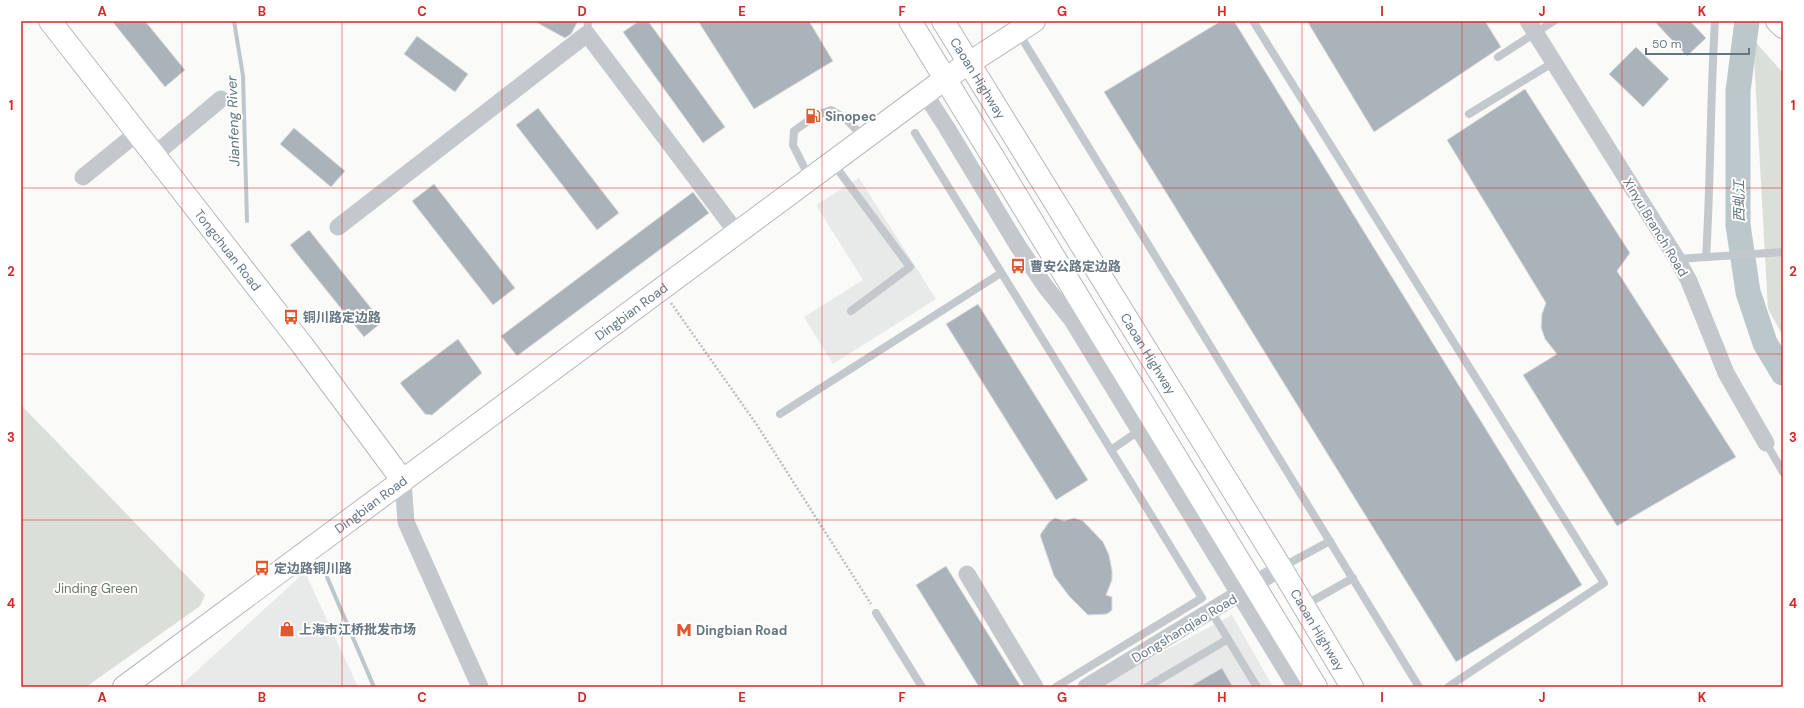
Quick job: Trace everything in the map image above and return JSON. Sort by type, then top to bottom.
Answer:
[{"type":"main road","name":"Tongchuan Road","points":[[50,21],[298,340],[403,481]]},
{"type":"main road","points":[[910,21],[946,78],[1146,426],[1246,590],[1316,687]]},
{"type":"main road","name":"Caoan Highway","points":[[943,21],[1281,568],[1352,687]]},
{"type":"main road","points":[[1777,21],[1783,27]]},
{"type":"main road","name":"Dingbian Road","points":[[124,687],[946,78],[1026,26]]},
{"type":"street","name":"Xinyu Branch Road","points":[[1532,27],[1677,259],[1689,281],[1726,373],[1766,443]]},
{"type":"street","points":[[338,228],[587,28],[737,233]]},
{"type":"street","points":[[925,94],[1018,246],[1146,426]]},
{"type":"street","points":[[154,155],[221,99]]},
{"type":"street","points":[[83,177],[137,132]]},
{"type":"street","points":[[403,481],[406,522],[480,687]]},
{"type":"street","name":"Dongshanqiao Road","points":[[1086,687],[1207,604],[1246,590],[1281,568]]},
{"type":"street","points":[[967,574],[1035,687]]},
{"type":"street","points":[[1246,590],[1296,687]]},
{"type":"lane","points":[[1253,21],[1604,583],[1448,687]]},
{"type":"lane","points":[[1498,57],[1532,27],[1554,21]]},
{"type":"lane","points":[[1710,257],[1712,66],[1715,21]]},
{"type":"lane","points":[[1026,26],[1330,541],[1419,687]]},
{"type":"lane","points":[[1468,114],[1554,62]]},
{"type":"lane","points":[[810,179],[793,145],[794,131],[815,116],[831,110],[845,118],[864,139]]},
{"type":"lane","points":[[915,133],[1257,687]]},
{"type":"lane","points":[[833,162],[910,267],[851,311]]},
{"type":"lane","points":[[1677,259],[1783,252]]},
{"type":"lane","points":[[780,414],[1001,273]]},
{"type":"lane","points":[[1111,450],[1146,426]]},
{"type":"lane","points":[[1766,443],[1783,472]]},
{"type":"lane","points":[[1281,568],[1330,541]]},
{"type":"lane","points":[[1303,607],[1353,578]]},
{"type":"lane","points":[[1056,687],[1207,604]]},
{"type":"lane","points":[[876,613],[922,687]]},
{"type":"lane","points":[[1147,687],[1228,639]]},
{"type":"path","points":[[662,289],[757,425],[876,613]]},
{"type":"shaded area","points":[[859,178],[936,299],[833,364],[804,317],[863,280],[816,205]]},
{"type":"shaded area","name":"上海市江桥批发市场","points":[[305,572],[358,687],[179,687]]},
{"type":"shaded area","points":[[1232,615],[1273,687],[1096,687]]},
{"type":"green space","points":[[1753,39],[1783,73],[1783,336],[1768,309]]},
{"type":"green space","name":"Jinding Green","points":[[21,405],[205,595],[200,606],[86,687],[21,687]]},
{"type":"building","points":[[112,21],[145,21],[185,70],[165,87]]},
{"type":"building","points":[[534,21],[578,21],[571,34],[565,38]]},
{"type":"building","points":[[639,21],[648,21],[725,127],[703,143],[623,32]]},
{"type":"building","points":[[698,21],[809,21],[833,61],[754,109]]},
{"type":"building","points":[[1221,21],[1234,21],[1582,585],[1456,662],[1104,92]]},
{"type":"building","points":[[1307,21],[1485,21],[1501,47],[1374,132]]},
{"type":"building","points":[[1654,21],[1690,21],[1706,38],[1687,56]]},
{"type":"building","points":[[417,36],[468,74],[455,92],[404,54]]},
{"type":"building","points":[[1636,47],[1669,79],[1643,107],[1609,74]]},
{"type":"building","points":[[1525,89],[1630,253],[1617,271],[1736,457],[1617,526],[1523,375],[1557,354],[1545,339],[1541,327],[1542,314],[1546,303],[1447,140]]},
{"type":"building","points":[[538,108],[619,213],[597,230],[516,125]]},
{"type":"building","points":[[294,128],[345,171],[331,187],[280,144]]},
{"type":"building","points":[[434,184],[515,288],[493,305],[412,201]]},
{"type":"building","points":[[693,192],[709,213],[517,356],[501,336]]},
{"type":"building","points":[[309,230],[382,322],[364,337],[290,245]]},
{"type":"building","points":[[978,304],[1088,480],[1056,500],[946,324]]},
{"type":"building","points":[[458,339],[482,373],[432,415],[425,414],[400,383]]},
{"type":"building","points":[[1055,518],[1064,521],[1074,518],[1083,521],[1103,542],[1109,555],[1112,571],[1112,580],[1106,595],[1112,597],[1112,610],[1107,614],[1088,615],[1069,596],[1054,576],[1040,535],[1049,522]]},
{"type":"building","points":[[946,566],[1021,687],[979,687],[916,585]]},
{"type":"building","points":[[1222,668],[1233,687],[1189,687]]},
{"type":"waterway","name":"Jianfeng River","points":[[234,21],[243,76],[247,221]]},
{"type":"waterway","name":"西虬江","points":[[1747,21],[1738,91],[1738,225],[1748,292],[1765,343],[1783,373]]},
{"type":"waterway","name":"Jianfeng River","points":[[327,577],[374,687]]},
{"type":"place","name":"Sinopec","points":[[813,116]]},
{"type":"place","name":"曹安公路定边路","points":[[1018,266]]},
{"type":"place","name":"铜川路定边路","points":[[291,317]]},
{"type":"place","name":"定边路铜川路","points":[[262,568]]},
{"type":"place","name":"上海市江桥批发市场","points":[[287,629]]},
{"type":"place","name":"Dingbian Road","points":[[684,630]]}]
